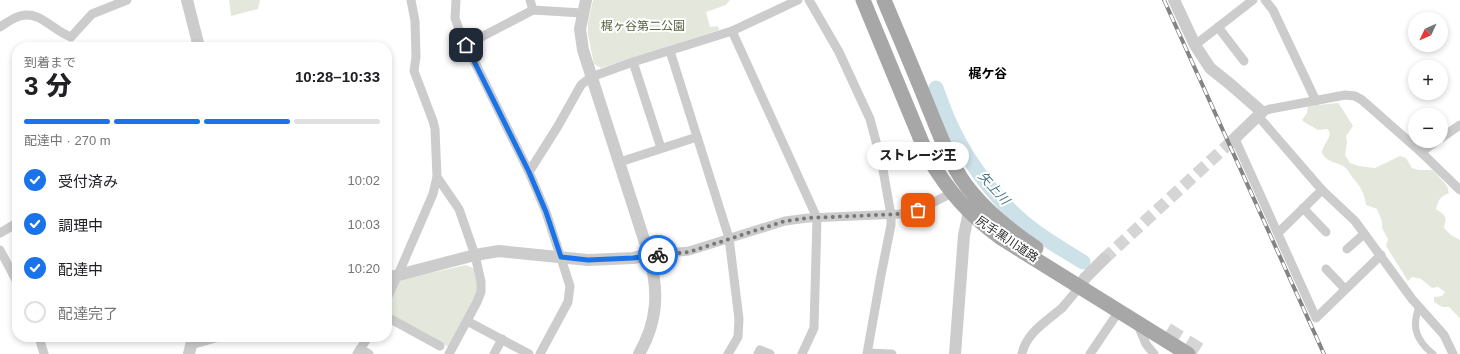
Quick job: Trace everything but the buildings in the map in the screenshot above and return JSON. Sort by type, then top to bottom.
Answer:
[{"type":"main road","name":"尻手黒川道路","points":[[863,0],[928,157],[942,180],[969,212],[1001,238],[1167,330]]},
{"type":"main road","name":"尻手黒川道路","points":[[884,0],[947,152],[961,178],[978,199],[1010,230],[1082,282],[1119,311],[1188,354]]},
{"type":"street","points":[[0,27],[18,16],[29,14],[37,17],[71,37],[92,14],[128,0]]},
{"type":"street","points":[[187,0],[198,42]]},
{"type":"street","points":[[393,277],[433,194],[437,177],[435,130],[414,71],[416,57],[415,21],[411,0]]},
{"type":"street","points":[[456,0],[454,4],[455,18],[466,45],[529,172],[546,212],[570,286],[568,302],[540,354]]},
{"type":"street","points":[[530,0],[533,10]]},
{"type":"street","points":[[586,0],[580,29],[582,50],[620,162],[649,255],[655,283],[654,318],[640,354]]},
{"type":"street","points":[[529,172],[558,126],[581,85],[591,77],[633,62],[732,31],[798,0]]},
{"type":"street","points":[[809,0],[839,52],[870,119],[882,164],[891,215],[891,225],[868,353],[892,354]]},
{"type":"street","points":[[1174,0],[1195,45],[1210,68],[1230,84],[1260,114],[1322,190],[1355,221],[1419,307],[1444,335],[1453,354]]},
{"type":"street","points":[[1195,45],[1253,0]]},
{"type":"street","points":[[1265,0],[1273,10],[1316,101]]},
{"type":"street","points":[[466,45],[533,10],[582,14]]},
{"type":"street","points":[[1218,27],[1244,61]]},
{"type":"street","points":[[732,31],[817,218],[814,328],[802,354]]},
{"type":"street","points":[[670,51],[730,238],[739,319],[738,337],[728,354]]},
{"type":"street","points":[[633,62],[661,148]]},
{"type":"street","points":[[1381,255],[1316,318],[1234,140],[1260,114],[1270,109],[1345,95],[1355,96],[1368,105],[1459,187]]},
{"type":"street","points":[[1448,133],[1460,125]]},
{"type":"street","points":[[620,162],[697,137]]},
{"type":"street","points":[[1421,152],[1427,148]]},
{"type":"street","points":[[437,177],[459,209],[475,256],[481,282],[481,292],[449,354]]},
{"type":"street","points":[[1278,233],[1322,190]]},
{"type":"street","points":[[393,277],[499,251],[588,260],[633,258],[649,255],[689,252],[785,221],[900,214],[918,210],[952,193]]},
{"type":"street","points":[[955,354],[963,244],[969,212],[978,199]]},
{"type":"street","points":[[1303,208],[1326,232]]},
{"type":"street","points":[[0,233],[12,226]]},
{"type":"street","points":[[1347,249],[1364,234]]},
{"type":"street","points":[[0,250],[12,273]]},
{"type":"street","points":[[1022,354],[1025,342],[1031,335],[1063,306],[1082,282],[1104,259]]},
{"type":"street","points":[[1326,269],[1345,289]]},
{"type":"street","points":[[1419,307],[1414,323],[1416,330],[1425,352],[1433,354]]},
{"type":"street","points":[[1090,354],[1119,311]]},
{"type":"street","points":[[392,320],[440,346]]},
{"type":"street","points":[[467,321],[529,354]]},
{"type":"street","points":[[1136,322],[1146,344],[1154,354]]},
{"type":"street","points":[[494,354],[502,339]]},
{"type":"street","points":[[40,342],[44,354]]},
{"type":"street","points":[[191,346],[203,342]]},
{"type":"street","points":[[365,342],[358,352],[369,354]]},
{"type":"street","points":[[758,354],[760,350],[770,354]]},
{"type":"green space","points":[[229,0],[260,0],[258,9],[231,16]]},
{"type":"green space","name":"梶ヶ谷第二公園","points":[[593,0],[730,0],[726,5],[706,12],[710,27],[718,26],[719,30],[601,68],[594,64],[588,35],[588,22]]},
{"type":"green space","points":[[1338,103],[1353,126],[1346,136],[1347,142],[1345,155],[1350,163],[1375,168],[1400,156],[1406,158],[1412,168],[1419,170],[1433,170],[1447,186],[1449,193],[1440,199],[1436,209],[1445,217],[1444,228],[1451,235],[1460,240],[1460,318],[1449,307],[1442,307],[1434,302],[1434,297],[1442,296],[1445,292],[1438,287],[1432,288],[1421,279],[1412,277],[1408,281],[1386,246],[1388,239],[1382,228],[1382,221],[1377,209],[1366,205],[1362,190],[1346,168],[1329,160],[1322,153],[1330,134],[1328,129],[1318,130],[1302,120],[1307,113],[1308,106]]},
{"type":"green space","points":[[466,265],[473,268],[476,273],[478,291],[449,347],[392,317],[392,294],[399,280]]},
{"type":"waterway","name":"矢上川","points":[[936,88],[959,142],[968,157],[999,199],[1036,232],[1083,262]]},
{"type":"tunnel","points":[[1104,259],[1232,141]]},
{"type":"tunnel","points":[[1167,330],[1206,354]]},
{"type":"railway","points":[[1164,0],[1324,354]]},
{"type":"way so far","points":[[658,255],[689,252],[785,221],[808,218],[900,214],[918,210]]},
{"type":"place","name":"ストレージ王","points":[[918,210]]},
{"type":"district","name":"梶ケ谷","points":[[988,73]]},
{"type":"route","points":[[466,45],[529,172],[546,212],[561,257],[588,260],[633,258],[658,255]]}]
